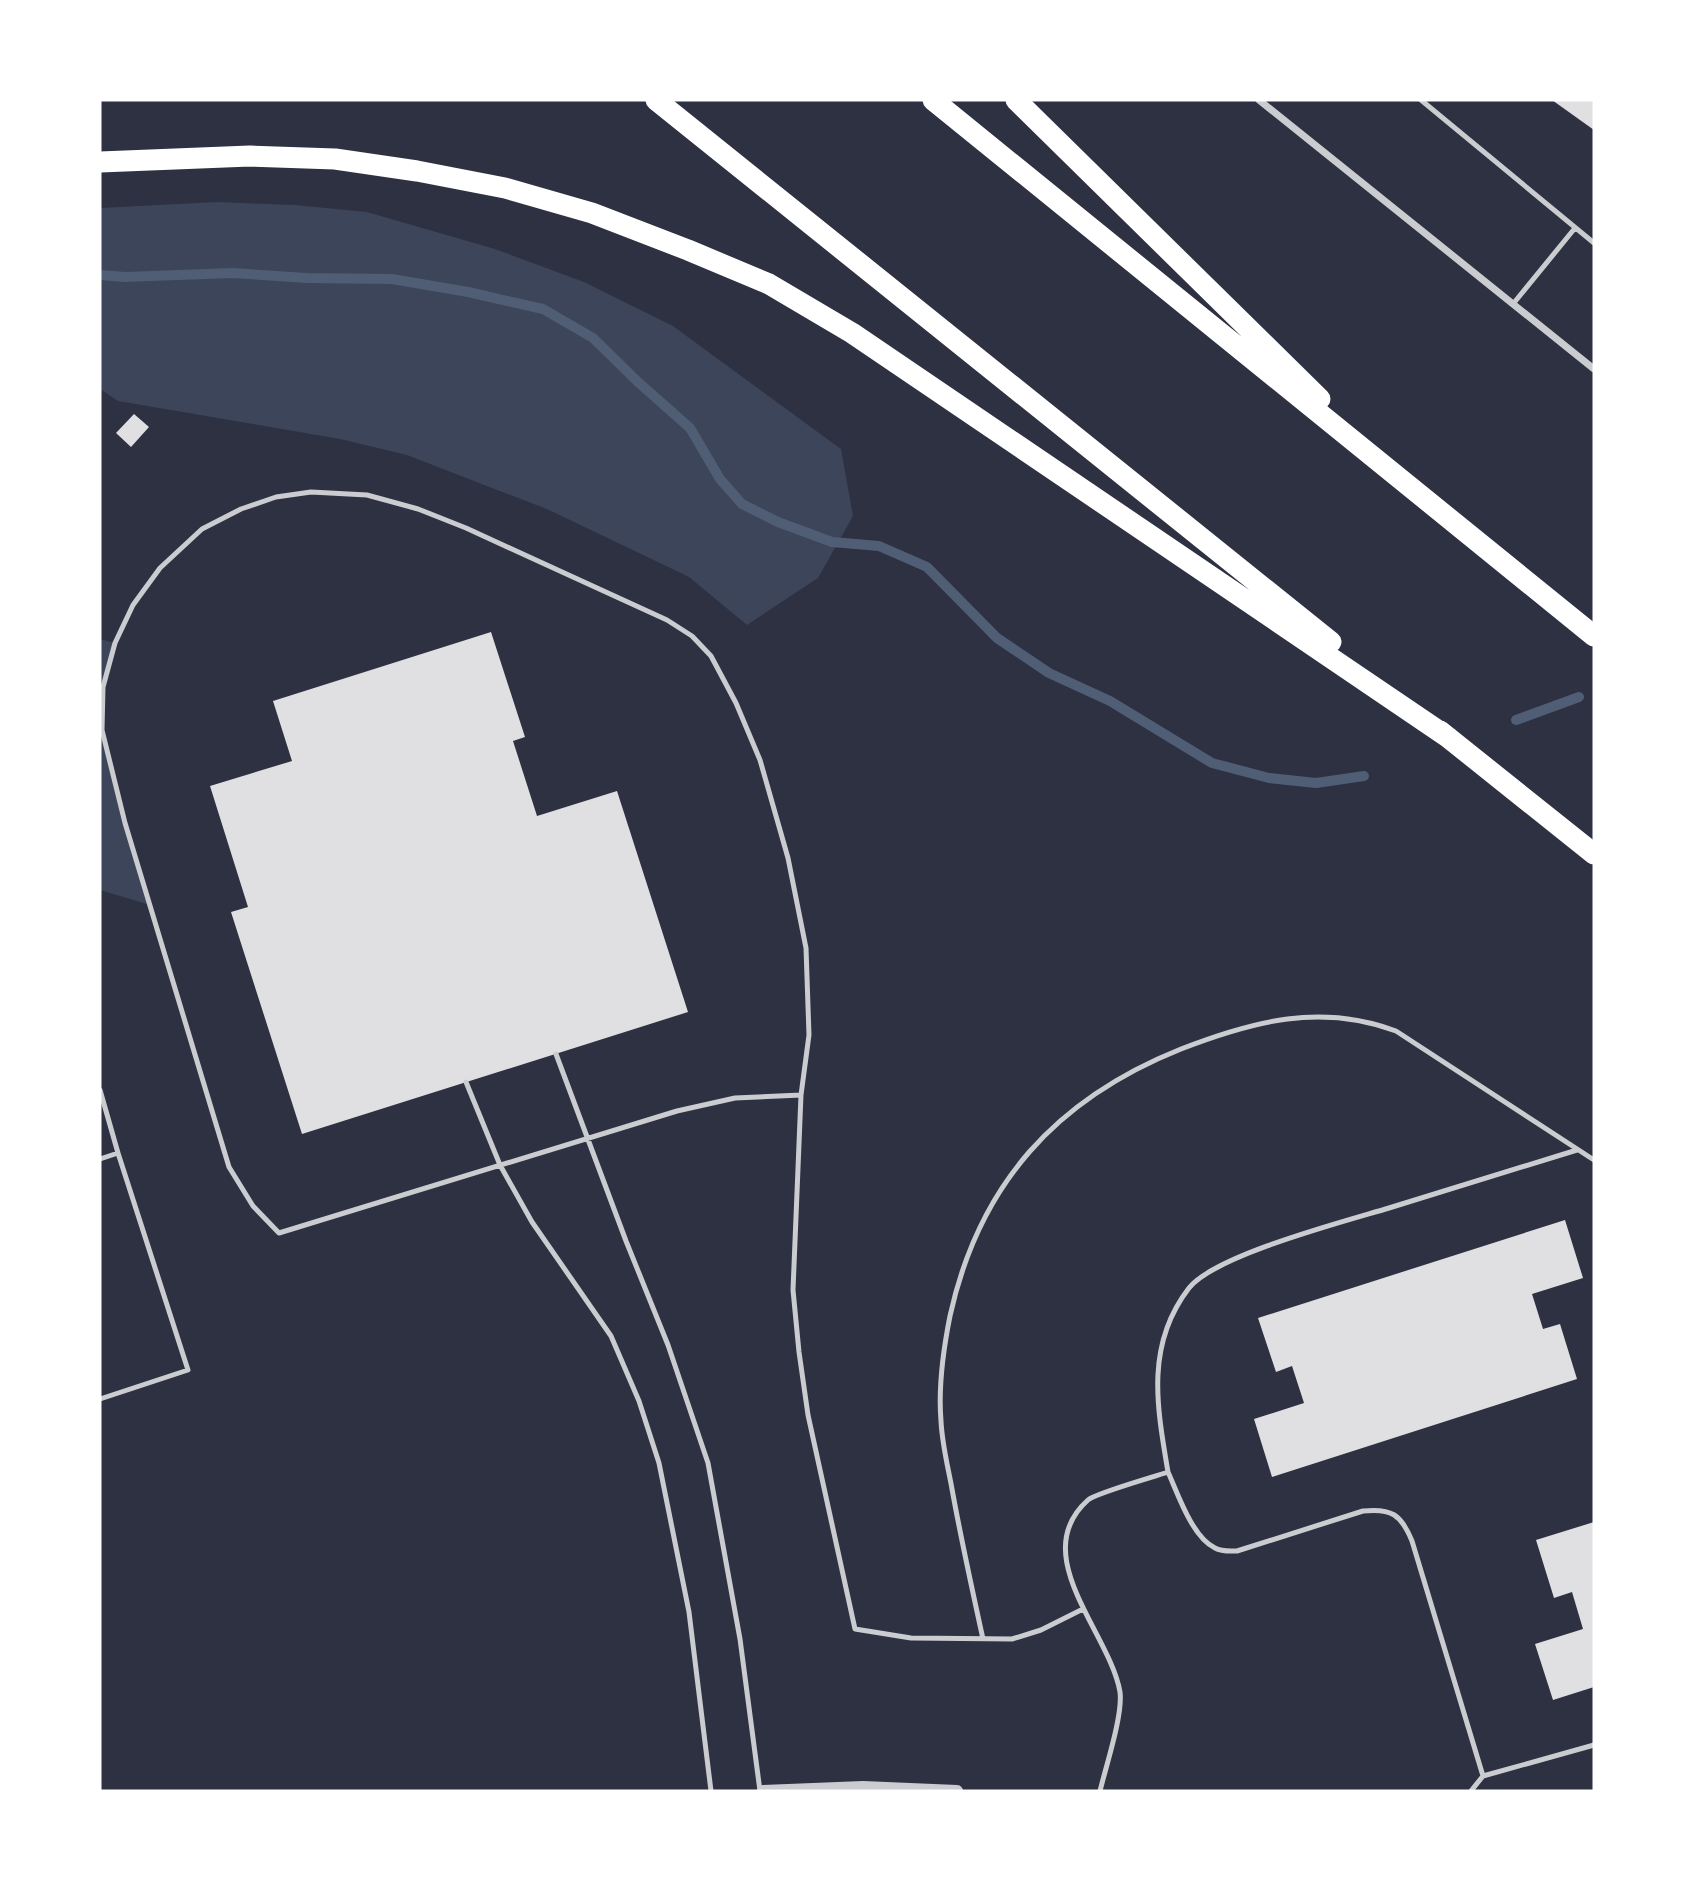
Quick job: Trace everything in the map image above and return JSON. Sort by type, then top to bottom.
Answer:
[{"type":"highway","points":[[656,100],[1594,854]]},
{"type":"highway","points":[[933,100],[1594,636]]},
{"type":"highway","points":[[1016,100],[1414,492]]},
{"type":"highway","points":[[100,162],[274,157],[335,159],[417,171],[505,188],[592,213],[769,284],[852,333],[1449,738]]},
{"type":"street","points":[[1259,100],[1594,369]]},
{"type":"street","points":[[761,1791],[863,1787],[957,1791]]},
{"type":"lane","points":[[1421,100],[1594,243]]},
{"type":"lane","points":[[1513,304],[1575,228]]},
{"type":"lane","points":[[800,1095],[736,1098],[677,1111],[279,1233],[253,1206],[229,1167],[125,823],[102,730],[103,687],[115,643],[133,605],[160,568],[202,529],[241,509],[276,497],[311,492],[367,495],[418,509],[667,620],[692,636],[711,656],[736,704],[760,760],[788,858],[806,948],[809,1035],[800,1095],[793,1290],[808,1415],[855,1629],[911,1638],[1012,1639],[1041,1630],[1083,1609]]},
{"type":"lane","points":[[982,1639],[941,1423],[940,1380],[945,1340],[968,1252],[1009,1174],[1053,1127],[1079,1105],[1147,1063],[1222,1033],[1297,1017],[1346,1017],[1370,1021],[1396,1031],[1594,1160]]},
{"type":"lane","points":[[556,1054],[668,1345],[708,1463],[740,1639],[761,1791]]},
{"type":"lane","points":[[466,1082],[500,1166],[532,1222],[611,1336],[639,1401],[659,1463],[689,1612],[711,1791]]},
{"type":"lane","points":[[100,1090],[188,1370],[100,1399]]},
{"type":"lane","points":[[1482,1776],[1406,1527],[1396,1515],[1381,1509],[1363,1511],[1237,1551],[1214,1548],[1199,1534],[1168,1472],[1159,1421],[1156,1382],[1161,1346],[1171,1319],[1189,1287],[1207,1273],[1236,1259],[1288,1239],[1578,1150]]},
{"type":"lane","points":[[100,1159],[118,1153]]},
{"type":"lane","points":[[1100,1791],[1119,1713],[1120,1696],[1117,1680],[1103,1644],[1070,1579],[1066,1561],[1067,1531],[1088,1499],[1168,1472]]},
{"type":"lane","points":[[1471,1791],[1482,1776],[1594,1745]]},
{"type":"shaded area","points":[[216,202],[295,205],[367,212],[495,249],[584,282],[673,326],[841,449],[853,516],[818,578],[747,625],[689,577],[549,510],[407,455],[340,439],[118,401],[100,389],[100,208]]},
{"type":"shaded area","points":[[100,639],[115,643],[103,687],[102,730],[150,905],[100,890]]},
{"type":"building","points":[[1552,100],[1594,100],[1594,130]]},
{"type":"building","points":[[134,414],[149,427],[131,447],[116,433]]},
{"type":"building","points":[[491,632],[525,737],[513,741],[537,816],[617,791],[688,1012],[302,1134],[231,912],[248,907],[210,786],[292,761],[273,701]]},
{"type":"building","points":[[1565,1220],[1583,1278],[1532,1294],[1543,1329],[1560,1324],[1577,1379],[1272,1477],[1254,1419],[1304,1403],[1292,1366],[1276,1372],[1258,1318]]},
{"type":"building","points":[[1594,1522],[1594,1687],[1553,1700],[1535,1644],[1583,1629],[1572,1592],[1554,1598],[1536,1540]]},
{"type":"waterway","points":[[100,275],[125,277],[232,273],[307,278],[392,279],[543,309],[593,338],[690,428],[720,479],[742,504],[778,522],[832,542],[879,546],[927,567],[997,638],[1049,673],[1110,701],[1212,763],[1269,778],[1316,783],[1364,776]]},
{"type":"waterway","points":[[1516,720],[1579,697]]}]
